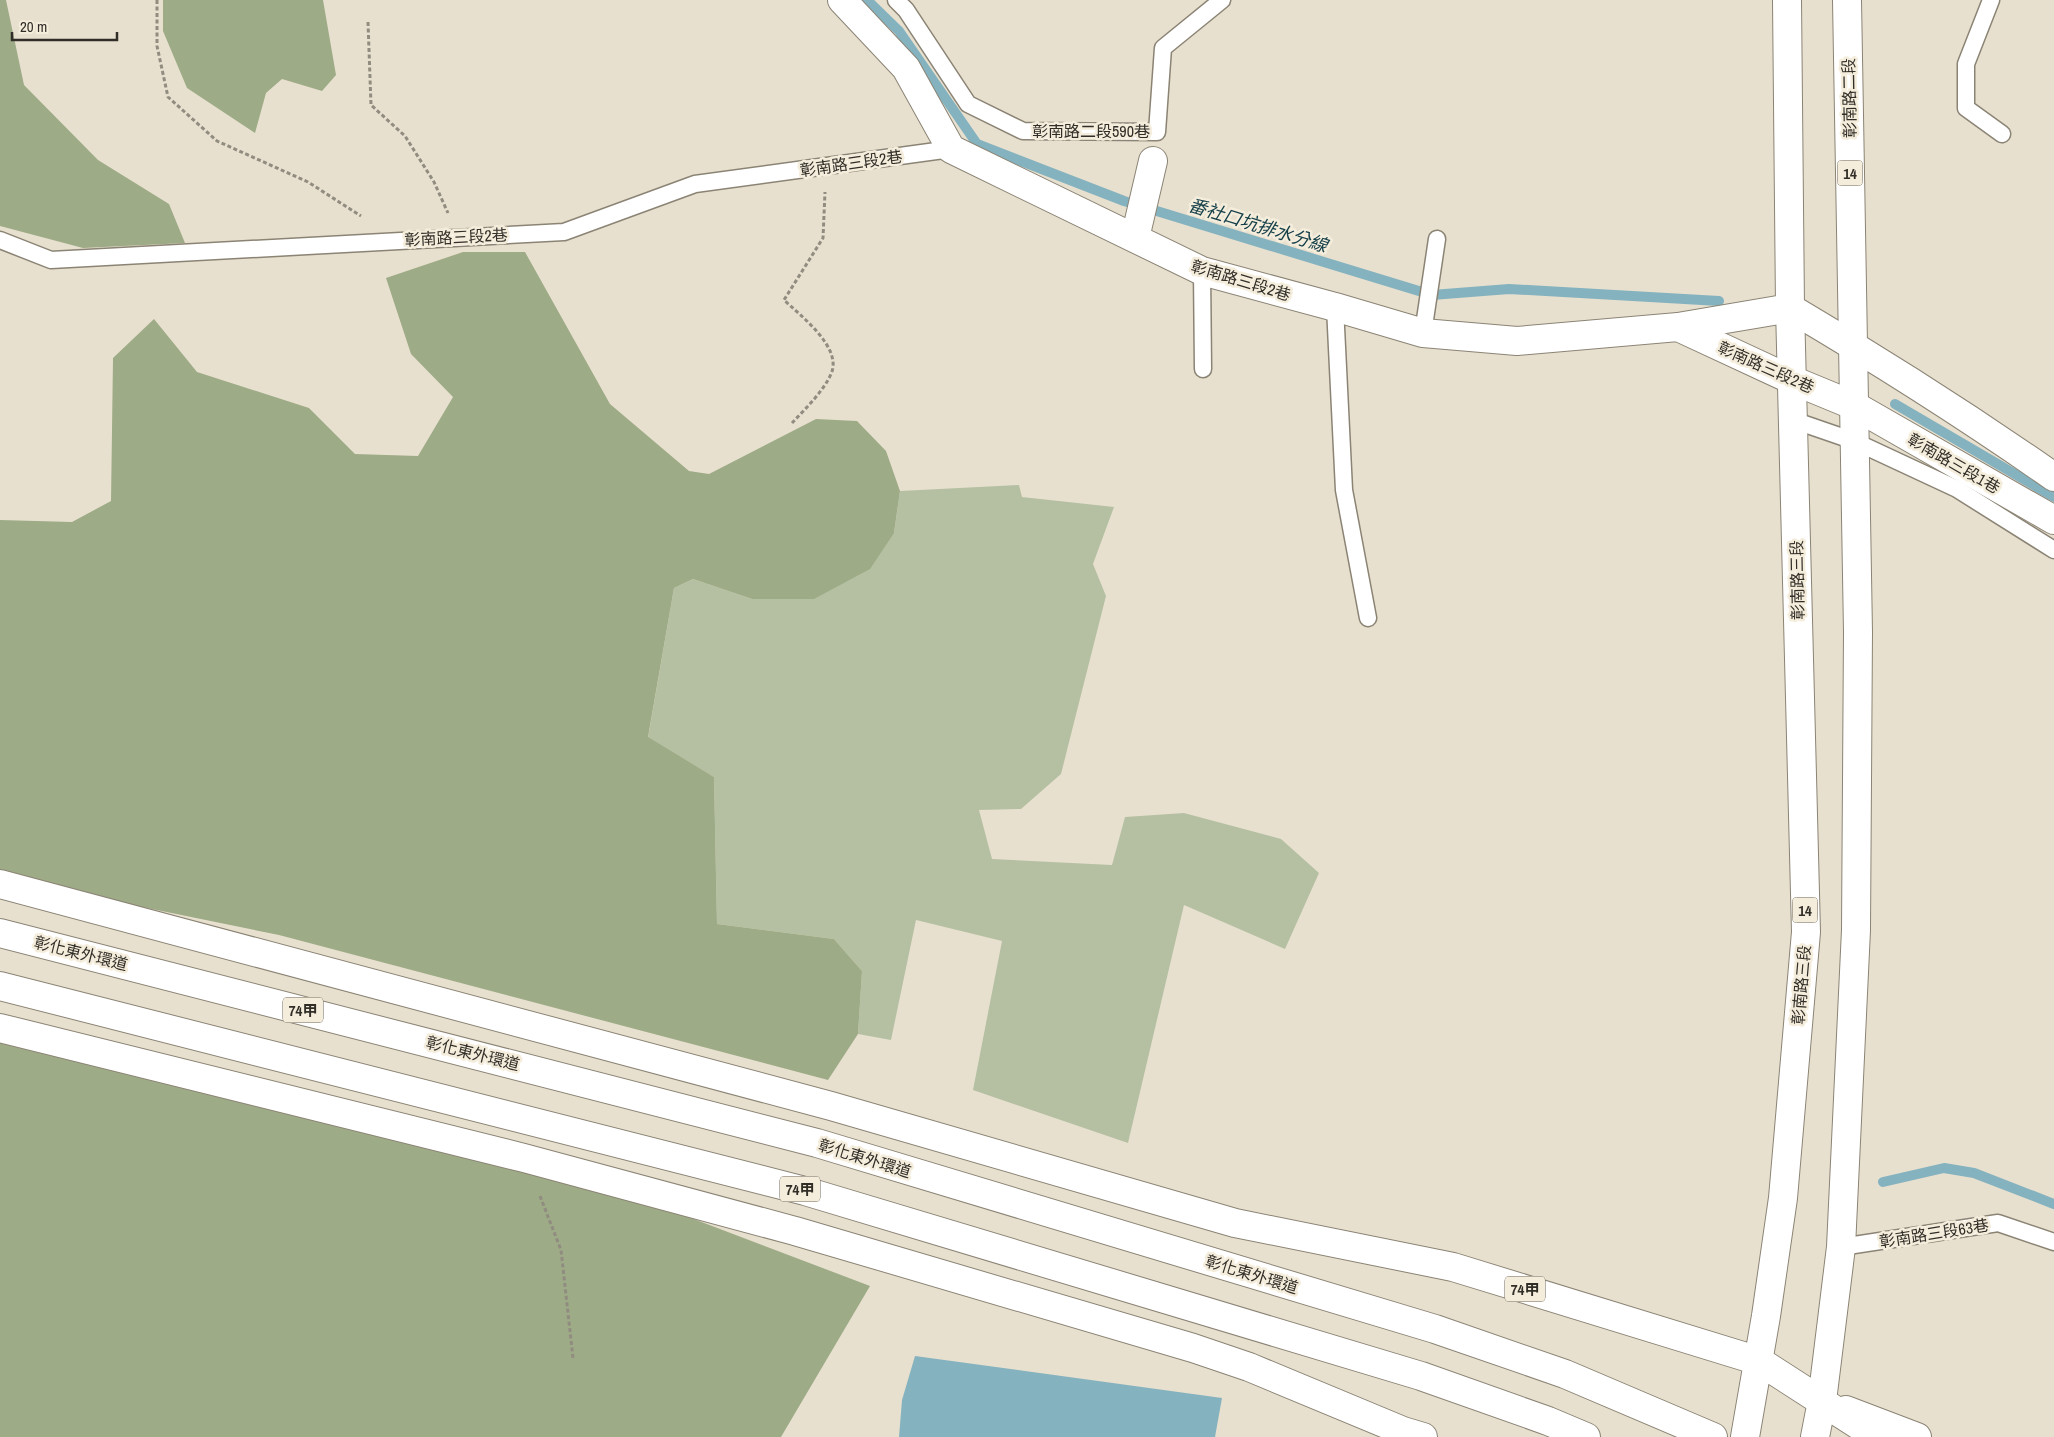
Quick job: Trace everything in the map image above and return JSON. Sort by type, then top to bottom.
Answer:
[{"type":"main road","points":[[842,0],[906,68],[951,148]]},
{"type":"main road","name":"14","points":[[1787,0],[1792,380]]},
{"type":"main road","name":"彰南路二段","points":[[1847,0],[1854,345]]},
{"type":"main road","name":"彰南路三段2巷","points":[[951,148],[1202,271],[1336,307],[1423,333],[1516,341],[1678,327],[1790,308]]},
{"type":"main road","points":[[1135,238],[1153,161]]},
{"type":"main road","points":[[1790,308],[1854,345],[2002,440],[2054,477]]},
{"type":"main road","name":"彰南路三段2巷","points":[[1678,327],[1792,380],[1855,406]]},
{"type":"main road","name":"14","points":[[1815,1437],[1822,1401],[1841,1247],[1856,930],[1858,632],[1854,345]]},
{"type":"main road","name":"彰南路三段","points":[[1745,1437],[1759,1361],[1783,1198],[1806,932],[1792,380]]},
{"type":"main road","name":"彰南路三段1巷","points":[[1855,406],[2054,520]]},
{"type":"main road","name":"74甲","points":[[0,884],[555,1034],[831,1106],[1235,1223],[1453,1267],[1759,1361]]},
{"type":"main road","name":"彰化東外環道","points":[[0,932],[817,1143],[1435,1329],[1565,1374],[1712,1437]]},
{"type":"main road","name":"74甲","points":[[0,986],[805,1190],[1420,1376],[1548,1421],[1586,1437]]},
{"type":"main road","points":[[0,1028],[524,1158],[795,1231],[1184,1345],[1249,1367],[1403,1432],[1423,1437]]},
{"type":"main road","points":[[1759,1361],[1877,1437]]},
{"type":"main road","points":[[1822,1401],[1917,1437]]},
{"type":"lane","name":"彰南路二段590巷","points":[[896,0],[906,10],[968,104],[1023,131],[1157,132],[1163,48],[1222,0]]},
{"type":"lane","points":[[1991,0],[1966,64],[1966,108],[2002,134]]},
{"type":"lane","points":[[1153,161],[1157,132]]},
{"type":"lane","name":"彰南路三段2巷","points":[[0,240],[51,260],[564,232],[695,184],[951,148]]},
{"type":"lane","points":[[1423,333],[1437,239]]},
{"type":"lane","points":[[1202,271],[1203,369]]},
{"type":"lane","points":[[1336,307],[1344,490],[1368,618]]},
{"type":"lane","points":[[1793,420],[1854,441],[1957,489],[2054,550]]},
{"type":"lane","name":"彰南路三段63巷","points":[[1841,1247],[1998,1223],[2054,1242]]},
{"type":"path","points":[[157,0],[157,46],[168,97],[216,141],[308,182],[370,222],[380,241]]},
{"type":"path","points":[[368,22],[371,105],[405,136],[434,182],[459,237]]},
{"type":"path","points":[[792,423],[832,373],[832,352],[813,326],[784,300],[823,238],[827,166]]},
{"type":"path","points":[[524,1158],[561,1250],[573,1358]]},
{"type":"green space","points":[[0,0],[6,0],[24,85],[98,160],[169,204],[185,243],[83,248],[0,226]]},
{"type":"green space","points":[[163,0],[323,0],[336,75],[322,91],[282,79],[266,93],[255,133],[187,88],[163,31]]},
{"type":"green space","points":[[463,252],[525,252],[610,404],[689,471],[709,474],[816,419],[857,421],[886,451],[900,491],[894,533],[870,569],[814,599],[752,599],[693,579],[674,588],[648,737],[714,777],[717,924],[834,939],[862,971],[858,1034],[828,1080],[279,935],[0,878],[0,520],[72,522],[111,501],[113,358],[154,319],[197,372],[309,408],[355,454],[418,456],[453,397],[411,354],[386,278]]},
{"type":"green space","points":[[1019,485],[1022,497],[1114,507],[1093,564],[1106,596],[1061,774],[1021,809],[979,810],[992,859],[1112,865],[1125,817],[1184,813],[1281,839],[1319,873],[1285,949],[1184,905],[1128,1143],[973,1090],[1002,941],[916,920],[891,1040],[858,1034],[862,971],[834,939],[717,924],[714,777],[648,738],[674,588],[693,579],[752,599],[894,533],[900,491]]},
{"type":"green space","points":[[0,1038],[607,1186],[870,1286],[781,1437],[0,1437]]},
{"type":"water","points":[[915,1356],[1222,1398],[1215,1437],[899,1437],[902,1400]]},
{"type":"waterway","name":"番社口坑排水分線","points":[[867,0],[899,31],[977,144],[1124,201],[1432,295],[1509,289],[1719,301]]},
{"type":"waterway","name":"番社口坑排水分線","points":[[1895,404],[2054,497]]},
{"type":"waterway","points":[[1883,1182],[1944,1168],[1974,1173],[2054,1204]]}]
